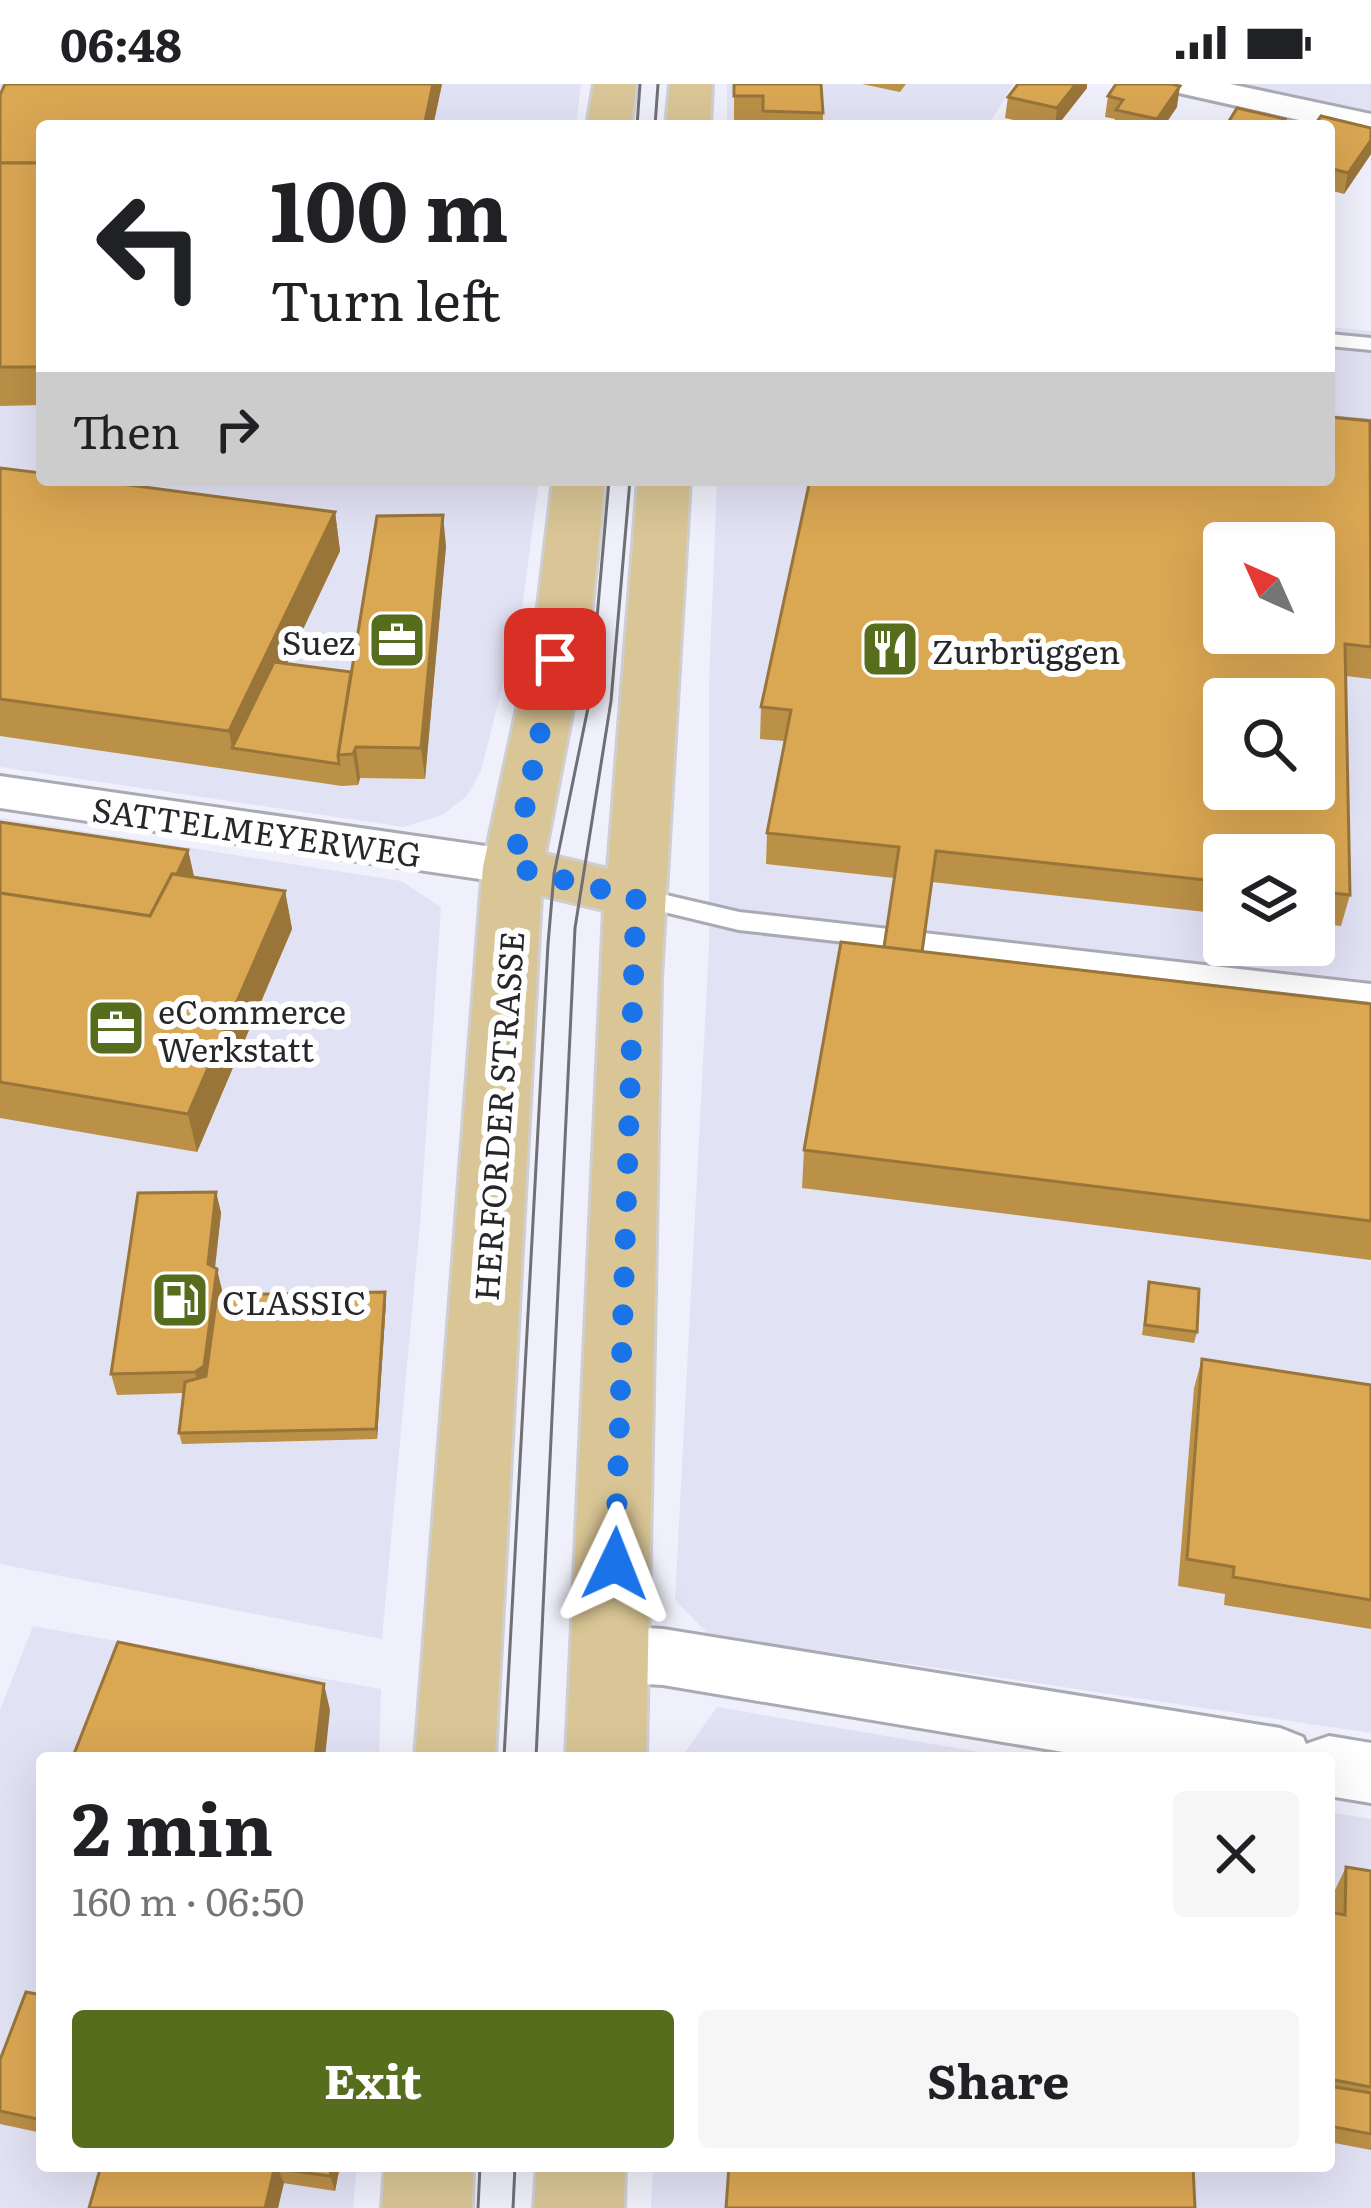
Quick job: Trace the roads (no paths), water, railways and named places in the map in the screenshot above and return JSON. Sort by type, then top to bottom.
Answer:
[{"type":"main road","points":[[610,120],[615,84]]},
{"type":"main road","points":[[688,120],[691,84]]},
{"type":"main road","name":"HERFORDER STRASSE","points":[[454,1752],[513,867],[564,615],[578,486]]},
{"type":"main road","points":[[606,1752],[636,898],[664,486]]},
{"type":"main road","points":[[513,867],[636,898]]},
{"type":"main road","points":[[427,2208],[430,2172]]},
{"type":"main road","points":[[579,2208],[581,2172]]},
{"type":"street","points":[[1182,84],[1371,125]]},
{"type":"street","name":"SATTELMEYERWEG","points":[[0,792],[513,867]]},
{"type":"street","points":[[612,1654],[663,1657],[1243,1752]]},
{"type":"street","points":[[1335,1767],[1371,1773]]},
{"type":"lane","points":[[1335,341],[1371,344]]},
{"type":"lane","points":[[1335,425],[1371,428]]},
{"type":"lane","points":[[636,898],[739,922],[1371,993]]},
{"type":"tram line","points":[[637,120],[640,84]]},
{"type":"tram line","points":[[655,120],[658,84]]},
{"type":"tram line","points":[[504,1752],[548,944],[554,874],[590,698],[608,486]]},
{"type":"tram line","points":[[536,1752],[575,928],[611,701],[629,486]]},
{"type":"tram line","points":[[478,2208],[480,2172]]},
{"type":"tram line","points":[[513,2208],[515,2172]]},
{"type":"place","name":"Suez","points":[[397,640]]},
{"type":"place","name":"Zurbrüggen","points":[[890,649]]},
{"type":"place","name":"eCommerce Werkstatt","points":[[116,1028]]},
{"type":"place","name":"CLASSIC","points":[[180,1300]]}]
